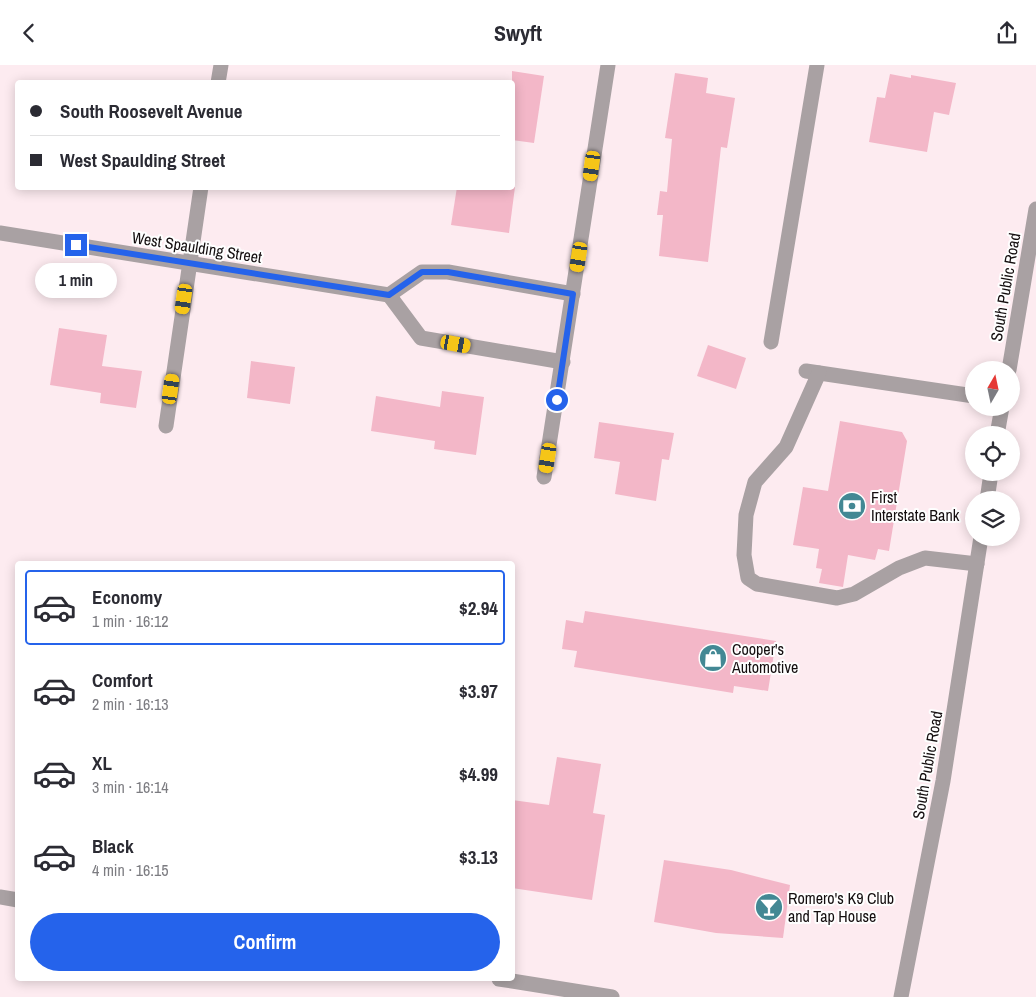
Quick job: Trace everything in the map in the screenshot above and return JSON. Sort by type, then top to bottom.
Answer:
[{"type":"street","points":[[218,80],[221,65]]},
{"type":"street","points":[[544,477],[608,65]]},
{"type":"street","points":[[771,342],[817,65]]},
{"type":"street","points":[[166,426],[201,190]]},
{"type":"street","name":"South Public Road","points":[[1010,361],[1036,209]]},
{"type":"street","name":"West Spaulding Street","points":[[0,233],[389,295]]},
{"type":"street","points":[[563,362],[420,338],[389,295],[422,272],[448,272],[573,294]]},
{"type":"street","points":[[965,395],[813,372],[786,447],[755,482],[746,515],[744,555],[748,579],[757,585],[837,598],[854,594],[899,568],[925,558],[977,564]]},
{"type":"street","name":"South Public Road","points":[[901,997],[943,781],[980,546]]},
{"type":"street","points":[[0,897],[15,900]]},
{"type":"street","points":[[512,981],[612,997]]},
{"type":"building","points":[[512,71],[544,76],[534,143],[515,140],[515,80],[512,80]]},
{"type":"building","points":[[675,73],[708,78],[706,93],[735,98],[727,148],[721,147],[708,262],[659,256],[663,215],[657,215],[660,191],[667,192],[672,139],[665,138]]},
{"type":"building","points":[[890,74],[911,78],[911,75],[956,83],[949,115],[934,112],[927,152],[869,142],[877,97],[885,98]]},
{"type":"building","points":[[457,190],[515,190],[509,233],[451,225]]},
{"type":"building","points":[[59,328],[107,335],[102,366],[142,371],[136,408],[100,403],[101,393],[50,385]]},
{"type":"building","points":[[708,345],[746,358],[736,389],[697,376]]},
{"type":"building","points":[[251,361],[295,367],[290,404],[247,398]]},
{"type":"building","points":[[442,391],[484,397],[476,455],[434,449],[435,441],[371,431],[376,396],[440,407]]},
{"type":"building","name":"First Interstate Bank","points":[[840,421],[902,432],[907,441],[889,551],[878,549],[875,560],[848,555],[843,587],[819,583],[822,569],[816,568],[819,549],[793,545],[803,487],[828,491]]},
{"type":"building","points":[[599,422],[674,433],[669,460],[662,459],[656,501],[615,494],[620,462],[594,458]]},
{"type":"building","points":[[585,611],[776,641],[768,691],[734,686],[733,693],[574,667],[577,651],[562,649],[566,620],[583,623]]},
{"type":"building","points":[[557,757],[601,764],[593,813],[605,815],[592,900],[515,888],[515,800],[549,805]]},
{"type":"building","points":[[664,860],[731,870],[790,885],[783,938],[716,933],[654,922]]},
{"type":"place","name":"First Interstate Bank","points":[[852,506]]},
{"type":"place","name":"Cooper's Automotive","points":[[713,658]]},
{"type":"place","name":"Romero's K9 Club and Tap House","points":[[769,907]]},
{"type":"route","points":[[76,245],[389,295],[422,272],[448,272],[573,294],[557,400]]}]
